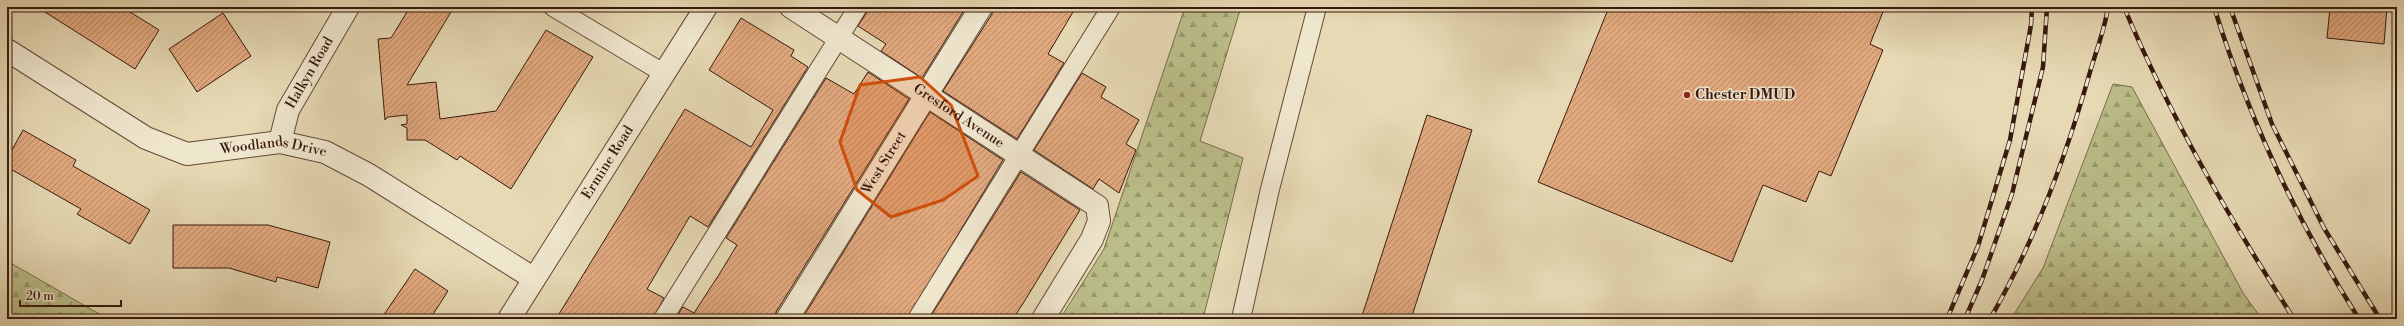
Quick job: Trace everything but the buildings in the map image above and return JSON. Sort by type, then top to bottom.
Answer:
[{"type":"street","name":"Halkyn Road","points":[[280,142],[288,110],[348,7]]},
{"type":"street","name":"Ermine Road","points":[[509,319],[533,278],[665,74],[706,7]]},
{"type":"street","name":"Gresford Avenue","points":[[791,7],[1018,157],[1097,206],[1100,221],[1092,239],[1043,319]]},
{"type":"street","name":"West Street","points":[[787,319],[981,7]]},
{"type":"street","name":"Woodlands Drive","points":[[7,50],[146,138],[187,154],[280,142],[325,152],[369,175],[533,278]]},
{"type":"lane","points":[[553,7],[665,74]]},
{"type":"lane","points":[[663,319],[858,7]]},
{"type":"lane","points":[[917,319],[1111,7]]},
{"type":"lane","points":[[1241,319],[1270,189],[1318,7]]},
{"type":"highlighted area","points":[[920,77],[951,105],[978,176],[943,200],[891,217],[857,190],[840,142],[860,85]]},
{"type":"green space","points":[[1185,7],[1241,7],[1200,141],[1243,158],[1203,319],[1060,319],[1104,249]]},
{"type":"green space","points":[[2113,84],[2132,87],[2243,293],[2262,319],[2011,319],[2043,268]]},
{"type":"green space","points":[[7,261],[108,319],[7,319]]},
{"type":"railway","points":[[1947,319],[1978,246],[2010,140],[2031,25],[2032,7]]},
{"type":"railway","points":[[1965,319],[1982,280],[2012,194],[2043,67],[2047,7]]},
{"type":"railway","points":[[1990,319],[2021,260],[2048,199],[2081,104],[2105,23],[2108,7]]},
{"type":"railway","points":[[2124,7],[2161,88],[2202,167],[2247,244],[2294,319]]},
{"type":"railway","points":[[2214,7],[2243,89],[2276,168],[2315,244],[2359,319]]},
{"type":"railway","points":[[2230,7],[2272,124],[2324,228],[2380,319]]},
{"type":"place","name":"Chester DMUD","points":[[1687,95]]}]
